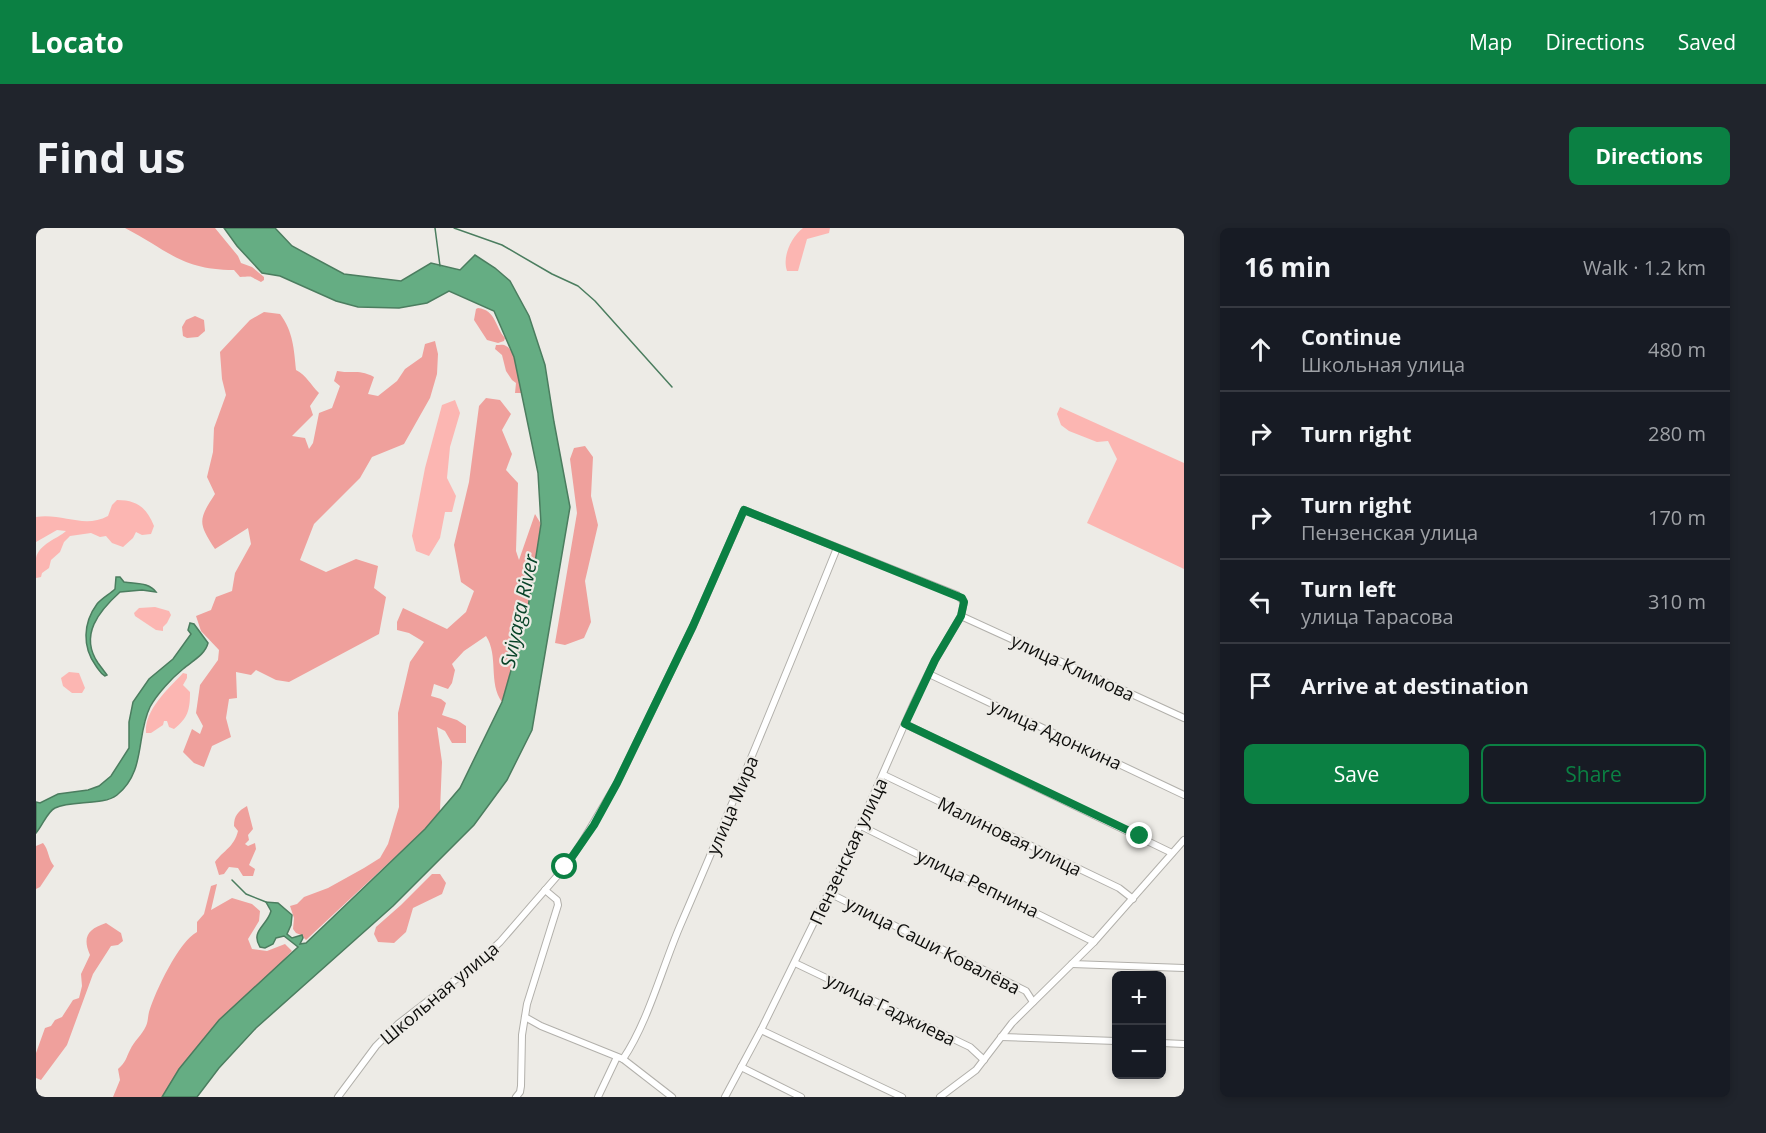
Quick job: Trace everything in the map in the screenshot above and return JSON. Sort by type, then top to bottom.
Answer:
[{"type":"street","name":"Школьная улица","points":[[338,1097],[376,1046],[398,1024],[477,963],[500,942],[565,867],[610,798],[693,626],[744,510],[837,548]]},
{"type":"street","name":"Пензенская улица","points":[[725,1097],[829,893],[905,724],[961,616],[964,602],[957,595],[837,548]]},
{"type":"street","name":"улица Мира","points":[[598,1097],[620,1058],[631,1046],[652,1000],[667,956],[837,548]]},
{"type":"street","name":"улица Климова","points":[[961,616],[1184,718]]},
{"type":"street","name":"улица Адонкина","points":[[929,674],[1184,795]]},
{"type":"street","points":[[905,724],[1172,853]]},
{"type":"street","name":"Малиновая улица","points":[[884,775],[1119,888],[1133,899]]},
{"type":"street","name":"улица Репнина","points":[[861,826],[1095,942]]},
{"type":"street","points":[[940,1097],[968,1077],[1012,1023],[1095,942],[1184,840]]},
{"type":"street","points":[[516,1097],[521,1086],[522,1035],[527,1004],[558,905],[557,900],[545,890]]},
{"type":"street","name":"улица Саши Ковалёва","points":[[829,893],[1026,991],[1033,1002]]},
{"type":"street","name":"улица Гаджиева","points":[[795,963],[970,1047],[984,1060]]},
{"type":"street","points":[[1072,964],[1184,968]]},
{"type":"street","points":[[525,1017],[620,1058],[672,1097]]},
{"type":"street","points":[[761,1030],[902,1097]]},
{"type":"street","points":[[1001,1037],[1112,1041]]},
{"type":"street","points":[[1166,1043],[1184,1044]]},
{"type":"street","points":[[741,1067],[801,1097]]},
{"type":"shaded area","points":[[125,228],[215,228],[241,263],[252,267],[264,277],[264,280],[261,282],[251,277],[240,277],[234,270],[201,267],[188,263]]},
{"type":"shaded area","points":[[224,228],[275,228],[292,246],[344,274],[401,281],[431,263],[460,270],[475,255],[495,268],[510,281],[529,316],[545,365],[570,507],[532,730],[507,780],[474,825],[393,906],[256,1028],[219,1068],[197,1097],[162,1097],[179,1069],[219,1020],[298,947],[284,936],[276,938],[273,944],[265,948],[260,947],[257,941],[258,933],[271,911],[266,902],[278,903],[292,915],[287,934],[292,938],[302,935],[300,944],[306,943],[425,829],[460,788],[502,702],[527,614],[541,524],[538,473],[514,357],[494,311],[449,291],[427,303],[399,308],[358,307],[336,301],[280,276],[262,273]]},
{"type":"shaded area","points":[[803,228],[830,228],[829,233],[807,239],[798,271],[787,271],[786,260],[789,248]]},
{"type":"shaded area","points":[[478,308],[492,315],[505,338],[504,341],[498,343],[487,340],[474,320]]},
{"type":"shaded area","points":[[264,312],[280,314],[290,334],[296,370],[319,393],[310,406],[313,415],[292,436],[305,438],[309,449],[313,443],[319,413],[332,408],[340,386],[334,381],[337,371],[359,372],[374,377],[368,394],[378,396],[397,381],[405,369],[422,357],[425,344],[435,341],[438,354],[437,374],[430,398],[404,444],[372,457],[360,478],[314,524],[300,560],[326,572],[356,559],[378,566],[374,588],[386,597],[379,634],[289,682],[276,680],[256,670],[251,675],[236,672],[237,698],[229,699],[226,718],[231,737],[212,746],[204,767],[194,763],[183,752],[192,729],[200,734],[203,726],[196,713],[200,685],[218,660],[219,650],[201,631],[196,616],[211,610],[216,597],[232,591],[235,573],[251,544],[248,528],[215,549],[205,533],[202,522],[205,510],[215,494],[207,477],[213,452],[214,428],[226,395],[220,352],[250,320]]},
{"type":"shaded area","points":[[195,316],[204,320],[205,331],[198,337],[187,338],[183,336],[182,327],[186,320]]},
{"type":"shaded area","points":[[496,345],[505,345],[513,354],[522,393],[515,393],[516,383],[506,371],[502,355],[495,349]]},
{"type":"shaded area","points":[[486,398],[500,400],[511,414],[502,430],[512,454],[506,470],[518,483],[516,551],[519,560],[535,514],[541,524],[527,614],[502,702],[495,686],[492,652],[486,636],[464,651],[452,664],[455,670],[448,689],[434,684],[431,696],[446,703],[442,715],[466,726],[466,743],[452,743],[445,731],[437,727],[442,762],[440,811],[425,829],[306,940],[293,929],[294,918],[290,906],[297,904],[304,897],[328,888],[380,858],[388,844],[399,807],[398,713],[410,662],[424,642],[409,633],[397,630],[397,622],[403,608],[447,629],[466,612],[474,591],[461,582],[454,545],[469,482],[479,406]]},
{"type":"shaded area","points":[[455,400],[460,413],[450,447],[447,478],[456,496],[452,512],[445,512],[440,538],[429,556],[416,551],[412,536],[425,468],[442,405]]},
{"type":"shaded area","points":[[1060,407],[1184,463],[1184,569],[1087,523],[1117,459],[1108,441],[1097,442],[1069,431],[1061,425],[1057,414]]},
{"type":"shaded area","points":[[585,446],[593,457],[591,496],[598,525],[585,581],[591,622],[584,638],[565,645],[555,643],[577,513],[570,459],[574,448]]},
{"type":"shaded area","points":[[117,500],[136,503],[148,514],[154,526],[151,534],[142,535],[136,532],[123,547],[112,543],[106,536],[100,537],[91,533],[70,536],[64,542],[60,552],[51,560],[49,568],[42,573],[41,577],[36,578],[38,553],[44,545],[66,531],[57,530],[36,542],[36,517],[46,516],[82,521],[99,520],[108,516],[112,505]]},
{"type":"shaded area","points":[[116,577],[120,577],[124,582],[146,585],[156,592],[142,590],[120,592],[99,615],[91,633],[90,643],[98,663],[107,675],[105,676],[91,659],[86,635],[92,611],[115,589]]},
{"type":"shaded area","points":[[155,607],[169,611],[171,615],[163,631],[156,630],[134,613],[139,608]]},
{"type":"shaded area","points":[[190,623],[194,624],[208,643],[201,654],[170,682],[150,707],[136,764],[126,786],[117,795],[104,801],[70,804],[55,808],[36,833],[36,802],[40,803],[58,794],[88,790],[99,786],[111,776],[129,748],[129,722],[133,702],[149,679],[173,659],[191,634],[188,630]]},
{"type":"shaded area","points":[[69,672],[79,673],[85,688],[82,693],[72,693],[63,686],[61,678]]},
{"type":"shaded area","points":[[183,673],[187,674],[187,678],[183,685],[190,692],[189,709],[185,717],[174,729],[169,727],[167,721],[164,721],[163,725],[151,733],[146,733],[146,724],[153,708]]},
{"type":"shaded area","points":[[247,806],[253,829],[245,844],[248,846],[255,843],[256,849],[249,865],[255,869],[253,876],[243,876],[238,868],[229,867],[224,874],[219,875],[215,862],[234,841],[238,831],[234,826],[235,819],[239,812]]},
{"type":"shaded area","points":[[43,843],[54,866],[40,887],[36,889],[36,846]]},
{"type":"shaded area","points":[[432,874],[440,874],[446,883],[442,894],[413,908],[406,932],[394,943],[378,942],[374,934],[376,927]]},
{"type":"shaded area","points":[[217,884],[211,910],[232,898],[252,904],[260,911],[259,921],[248,939],[252,949],[267,951],[285,944],[292,951],[202,1047],[168,1097],[113,1097],[120,1080],[118,1069],[146,1026],[152,1003],[168,968],[183,945],[197,932],[197,922],[204,914],[211,886]]},
{"type":"shaded area","points":[[106,923],[121,933],[123,941],[111,946],[93,974],[67,1045],[41,1080],[36,1078],[36,1053],[45,1028],[62,1017],[73,1000],[79,998],[82,986],[81,974],[90,955],[88,935],[95,928]]},
{"type":"waterway","points":[[435,228],[440,266]]},
{"type":"waterway","points":[[454,228],[502,245],[578,286],[595,301],[672,387]]},
{"type":"waterway","points":[[232,880],[246,894],[266,902]]},
{"type":"route","points":[[565,867],[610,798],[693,626],[744,510],[962,598],[964,602],[961,616],[935,660],[905,724],[1140,836]]},
{"type":"water label","name":"Sviyaga River","points":[[519,611]]}]
